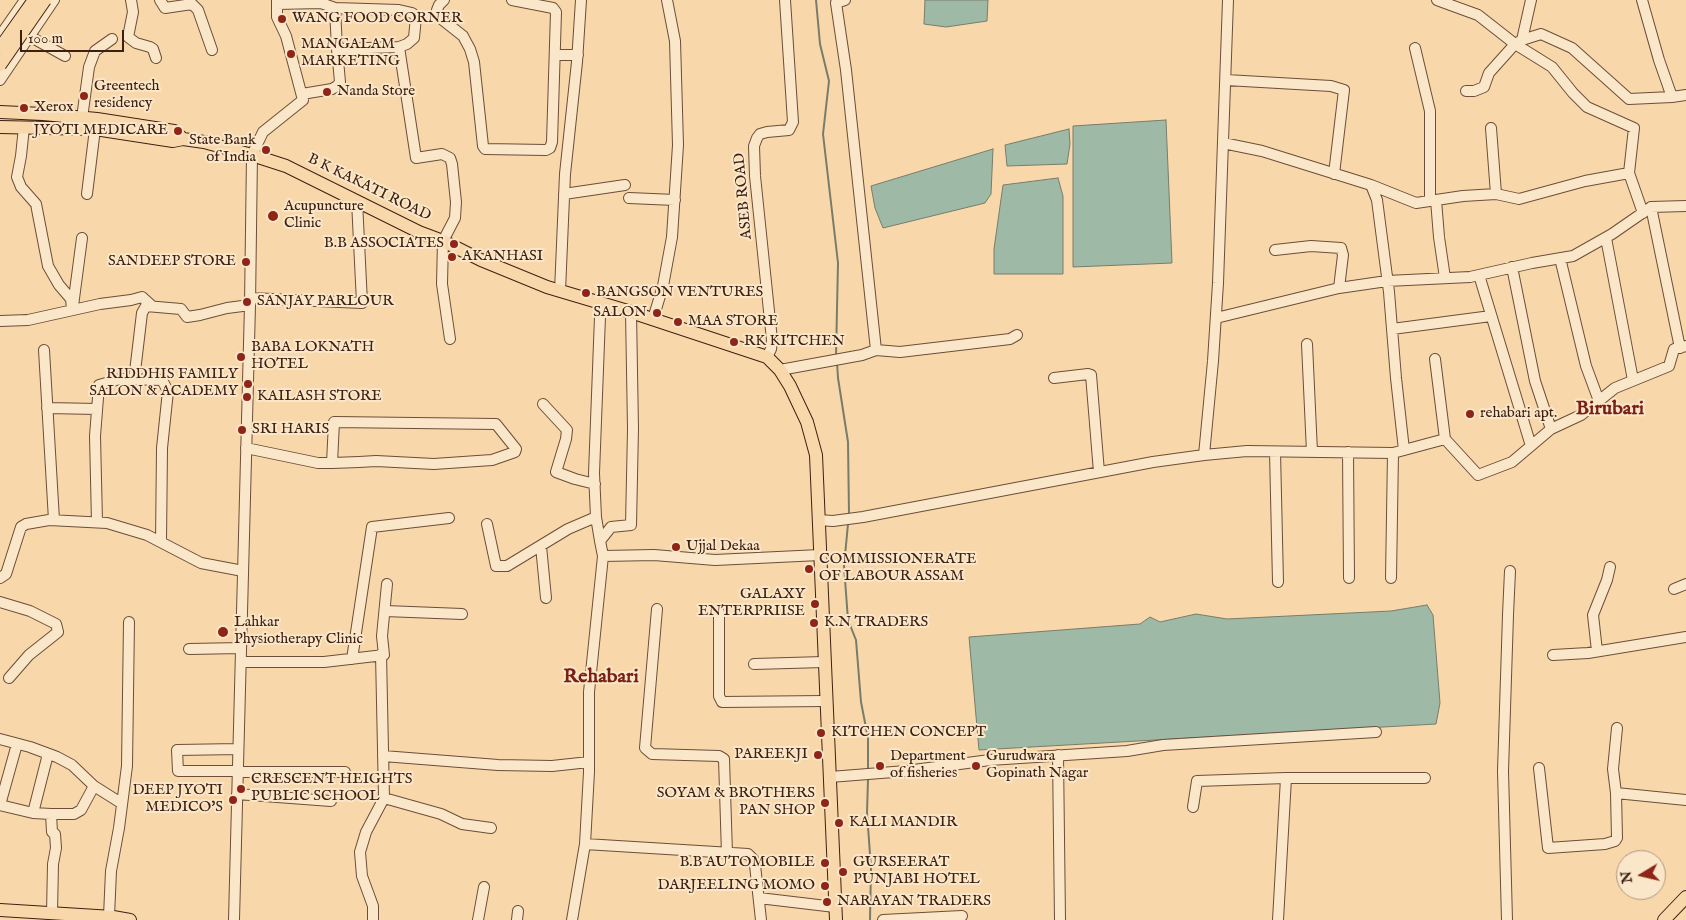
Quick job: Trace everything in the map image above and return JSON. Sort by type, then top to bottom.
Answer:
[{"type":"main road","points":[[0,48],[34,0]]},
{"type":"main road","points":[[0,65],[46,0]]},
{"type":"main road","points":[[0,112],[82,118],[174,131],[183,139]]},
{"type":"main road","name":"B K KAKATI ROAD","points":[[0,127],[95,129],[173,141],[183,139],[204,142],[252,155],[286,166],[481,260],[560,291],[768,357]]},
{"type":"main road","points":[[768,357],[780,370],[790,386],[807,422],[816,455],[835,914]]},
{"type":"main road","points":[[1664,920],[1686,897]]},
{"type":"main road","points":[[0,910],[55,916],[130,920]]},
{"type":"street","points":[[25,0],[2,33],[29,36],[65,56]]},
{"type":"street","points":[[0,80],[54,0]]},
{"type":"street","points":[[131,0],[133,12],[128,37],[136,43],[153,49],[156,58]]},
{"type":"street","points":[[160,0],[165,8],[192,4],[198,10],[212,50]]},
{"type":"street","points":[[444,0],[438,5],[438,17],[463,36],[474,62],[483,146],[485,149],[546,150],[551,144],[555,10],[512,0]]},
{"type":"street","points":[[560,291],[564,194],[581,0]]},
{"type":"street","points":[[653,319],[663,286],[672,237],[678,145],[675,41],[666,0]]},
{"type":"street","name":"ASEB ROAD","points":[[768,357],[772,340],[755,176],[754,146],[760,134],[789,130],[793,122],[785,0]]},
{"type":"street","points":[[845,0],[836,3],[847,80],[876,350]]},
{"type":"street","points":[[1204,455],[1216,318],[1228,0]]},
{"type":"street","points":[[1435,359],[1445,439],[1478,475],[1512,462],[1551,429],[1581,416],[1615,388],[1669,366],[1674,349],[1683,347],[1647,210],[1629,173],[1634,128],[1588,107],[1573,93],[1552,67],[1478,15],[1437,0]]},
{"type":"street","points":[[1519,42],[1531,0]]},
{"type":"street","points":[[1642,0],[1672,97]]},
{"type":"street","points":[[234,920],[252,155],[263,132],[303,100],[286,36],[277,17],[277,2],[320,3],[335,8],[399,10],[412,12],[416,16],[414,38],[407,44],[337,49]]},
{"type":"street","points":[[302,94],[332,89],[338,86],[340,82],[335,8]]},
{"type":"street","points":[[14,16],[29,36]]},
{"type":"street","points":[[1466,91],[1474,91],[1484,87],[1489,73],[1519,42],[1541,34],[1572,48],[1629,99],[1686,95]]},
{"type":"street","points":[[82,118],[89,67],[95,51],[112,39]]},
{"type":"street","points":[[399,46],[416,158],[442,154],[450,158],[452,164],[456,210],[444,241],[442,284],[450,339]]},
{"type":"street","points":[[1416,48],[1430,111],[1433,201],[1445,278]]},
{"type":"street","points":[[555,58],[577,59]]},
{"type":"street","points":[[1226,80],[1331,86],[1344,90],[1334,174]]},
{"type":"street","points":[[24,127],[17,177],[21,187],[36,204],[48,266],[70,299],[72,310]]},
{"type":"street","points":[[1491,128],[1496,194]]},
{"type":"street","points":[[87,194],[95,129]]},
{"type":"street","points":[[551,144],[568,151]]},
{"type":"street","points":[[1223,144],[1262,151],[1371,185],[1416,203],[1496,194],[1519,199],[1585,181],[1629,173]]},
{"type":"street","points":[[1371,185],[1377,200],[1404,450]]},
{"type":"street","points":[[564,194],[625,186]]},
{"type":"street","points":[[629,198],[675,200]]},
{"type":"street","points":[[134,380],[142,313],[146,306],[181,309],[187,317],[250,302],[362,303],[357,201]]},
{"type":"street","points":[[1216,318],[1339,288],[1387,281],[1478,275],[1573,256],[1606,238],[1647,210],[1686,206]]},
{"type":"street","points":[[72,310],[82,238]]},
{"type":"street","points":[[1606,238],[1633,380]]},
{"type":"street","points":[[1275,250],[1311,246],[1341,248],[1343,255],[1339,288]]},
{"type":"street","points":[[1560,258],[1586,366],[1599,401]]},
{"type":"street","points":[[1512,267],[1535,381],[1551,429]]},
{"type":"street","points":[[1478,275],[1531,446]]},
{"type":"street","points":[[0,321],[28,320],[142,297],[152,306]]},
{"type":"street","points":[[572,920],[585,844],[589,762],[589,692],[603,556],[596,517],[595,484],[602,303]]},
{"type":"street","points":[[600,541],[611,527],[631,525],[633,429],[631,312]]},
{"type":"street","points":[[1392,329],[1491,316]]},
{"type":"street","points":[[780,370],[862,355],[876,350],[900,352],[1010,339],[1017,335]]},
{"type":"street","points":[[1307,344],[1312,452]]},
{"type":"street","points":[[44,350],[54,520]]},
{"type":"street","points":[[1054,378],[1091,375],[1099,472]]},
{"type":"street","points":[[97,522],[95,436],[99,385],[120,379],[162,380],[168,391],[162,448],[161,542]]},
{"type":"street","points":[[543,404],[567,430],[566,440],[556,472],[595,484]]},
{"type":"street","points":[[47,408],[97,409]]},
{"type":"street","points":[[246,448],[302,460],[332,463],[376,461],[434,464],[481,462],[500,458],[515,452],[516,449],[496,424],[334,422],[332,463]]},
{"type":"street","points":[[818,520],[833,521],[863,517],[1099,472],[1204,455],[1247,451],[1393,453],[1445,439]]},
{"type":"street","points":[[1275,452],[1278,582]]},
{"type":"street","points":[[1348,452],[1349,578]]},
{"type":"street","points":[[1390,578],[1393,453]]},
{"type":"street","points":[[486,524],[496,566],[507,566],[568,529],[596,517]]},
{"type":"street","points":[[352,659],[372,527],[449,518]]},
{"type":"street","points":[[0,578],[6,574],[21,527],[26,524],[54,520],[107,523],[139,532],[201,563],[243,571]]},
{"type":"street","points":[[542,546],[546,598]]},
{"type":"street","points":[[603,556],[654,554],[715,560],[820,555]]},
{"type":"street","points":[[1597,652],[1593,614],[1607,580],[1610,567]]},
{"type":"street","points":[[1507,920],[1503,771],[1510,571]]},
{"type":"street","points":[[241,662],[324,662],[384,655],[382,636],[387,584]]},
{"type":"street","points":[[1674,589],[1686,584]]},
{"type":"street","points":[[0,602],[30,612],[56,624],[58,632],[29,655],[9,678]]},
{"type":"street","points":[[657,609],[645,748],[652,754],[719,756],[724,760],[727,854]]},
{"type":"street","points":[[385,610],[462,614]]},
{"type":"street","points":[[719,612],[719,696],[722,702],[825,701]]},
{"type":"street","points":[[105,918],[127,766],[129,622]]},
{"type":"street","points":[[1553,655],[1597,652],[1686,637]]},
{"type":"street","points":[[189,649],[241,648]]},
{"type":"street","points":[[373,920],[373,906],[362,876],[360,852],[366,832],[384,798],[380,654]]},
{"type":"street","points":[[754,664],[824,662]]},
{"type":"street","points":[[1539,768],[1546,844],[1550,848],[1605,844],[1615,841],[1617,838],[1616,793],[1613,769],[1617,728]]},
{"type":"street","points":[[830,777],[990,760],[1127,751],[1163,745],[1376,732]]},
{"type":"street","points":[[0,739],[57,757],[72,765],[94,786],[122,803]]},
{"type":"street","points":[[17,744],[0,805],[33,812],[74,814],[80,810],[94,786]]},
{"type":"street","points":[[238,749],[177,750],[178,771],[345,772]]},
{"type":"street","points":[[33,812],[48,754]]},
{"type":"street","points":[[1058,755],[1060,920]]},
{"type":"street","points":[[383,756],[498,765],[552,766],[589,762]]},
{"type":"street","points":[[1278,920],[1286,778]]},
{"type":"street","points":[[1194,807],[1197,781],[1286,778],[1425,778]]},
{"type":"street","points":[[1616,793],[1686,800]]},
{"type":"street","points":[[237,794],[331,802]]},
{"type":"street","points":[[384,798],[441,814],[462,824],[491,828]]},
{"type":"street","points":[[51,814],[52,832],[55,834],[56,848],[53,864],[55,916]]},
{"type":"street","points":[[585,844],[748,854],[753,859],[761,920]]},
{"type":"street","points":[[478,920],[484,887]]},
{"type":"street","points":[[759,898],[835,914]]},
{"type":"street","points":[[883,920],[962,916]]},
{"type":"shaded area","points":[[925,0],[988,0],[987,21],[946,27],[924,24]]},
{"type":"shaded area","points":[[1166,120],[1172,263],[1073,267],[1073,126]]},
{"type":"shaded area","points":[[1069,129],[1070,144],[1067,164],[1007,166],[1005,145]]},
{"type":"shaded area","points":[[993,149],[991,194],[985,203],[883,228],[875,208],[871,186]]},
{"type":"shaded area","points":[[1058,178],[1063,196],[1063,274],[994,274],[994,249],[1003,185]]},
{"type":"shaded area","points":[[1427,605],[1433,615],[1440,703],[1436,724],[979,750],[969,637],[1140,624],[1150,617],[1160,622],[1196,614],[1227,619],[1391,611]]},
{"type":"waterway","points":[[816,0],[820,44],[829,81],[823,134],[838,263],[836,355]]},
{"type":"waterway","points":[[837,362],[848,442],[849,514]]},
{"type":"waterway","points":[[848,524],[844,566],[848,620],[856,640],[861,702],[868,738],[868,771]]},
{"type":"waterway","points":[[868,779],[867,813],[871,868],[870,920]]},
{"type":"place","name":"WANG FOOD CORNER","points":[[282,19]]},
{"type":"place","name":"MANGALAM MARKETING","points":[[291,54]]},
{"type":"place","name":"Nanda Store","points":[[327,92]]},
{"type":"place","name":"Greentech residency","points":[[84,96]]},
{"type":"place","name":"Xerox","points":[[24,108]]},
{"type":"place","name":"JYOTI MEDICARE","points":[[178,131]]},
{"type":"place","name":"State Bank of India","points":[[266,150]]},
{"type":"place","name":"Acupuncture Clinic","points":[[273,216]]},
{"type":"place","name":"B.B ASSOCIATES","points":[[454,244]]},
{"type":"place","name":"AKANHASI","points":[[452,257]]},
{"type":"place","name":"SANDEEP STORE","points":[[246,262]]},
{"type":"place","name":"BANGSON VENTURES","points":[[586,293]]},
{"type":"place","name":"SANJAY PARLOUR","points":[[247,302]]},
{"type":"place","name":"SALON","points":[[657,313]]},
{"type":"place","name":"MAA STORE","points":[[678,322]]},
{"type":"place","name":"RK KITCHEN","points":[[734,342]]},
{"type":"place","name":"BABA LOKNATH HOTEL","points":[[241,357]]},
{"type":"place","name":"RIDDHIS FAMILY SALON & ACADEMY","points":[[248,384]]},
{"type":"place","name":"KAILASH STORE","points":[[247,397]]},
{"type":"place","name":"rehabari apt.","points":[[1470,414]]},
{"type":"place","name":"SRI HARIS","points":[[242,430]]},
{"type":"place","name":"Ujjal Dekaa","points":[[676,547]]},
{"type":"place","name":"COMMISSIONERATE OF LABOUR ASSAM","points":[[809,569]]},
{"type":"place","name":"GALAXY ENTERPRIISE","points":[[815,604]]},
{"type":"place","name":"K.N TRADERS","points":[[814,623]]},
{"type":"place","name":"Lahkar Physiotherapy Clinic","points":[[223,632]]},
{"type":"place","name":"KITCHEN CONCEPT","points":[[821,733]]},
{"type":"place","name":"PAREEKJI","points":[[818,755]]},
{"type":"place","name":"Department of fisheries","points":[[880,766]]},
{"type":"place","name":"Gurudwara Gopinath Nagar","points":[[976,766]]},
{"type":"place","name":"CRESCENT HEIGHTS PUBLIC SCHOOL","points":[[241,789]]},
{"type":"place","name":"DEEP JYOTI MEDICO'S","points":[[233,800]]},
{"type":"place","name":"SOYAM & BROTHERS PAN SHOP","points":[[825,803]]},
{"type":"place","name":"KALI MANDIR","points":[[839,823]]},
{"type":"place","name":"B.B AUTOMOBILE","points":[[825,863]]},
{"type":"place","name":"GURSEERAT PUNJABI HOTEL","points":[[843,872]]},
{"type":"place","name":"DARJEELING MOMO","points":[[825,886]]},
{"type":"place","name":"NARAYAN TRADERS","points":[[827,902]]},
{"type":"district","name":"Birubari","points":[[1610,410]]},
{"type":"district","name":"Rehabari","points":[[601,678]]}]
